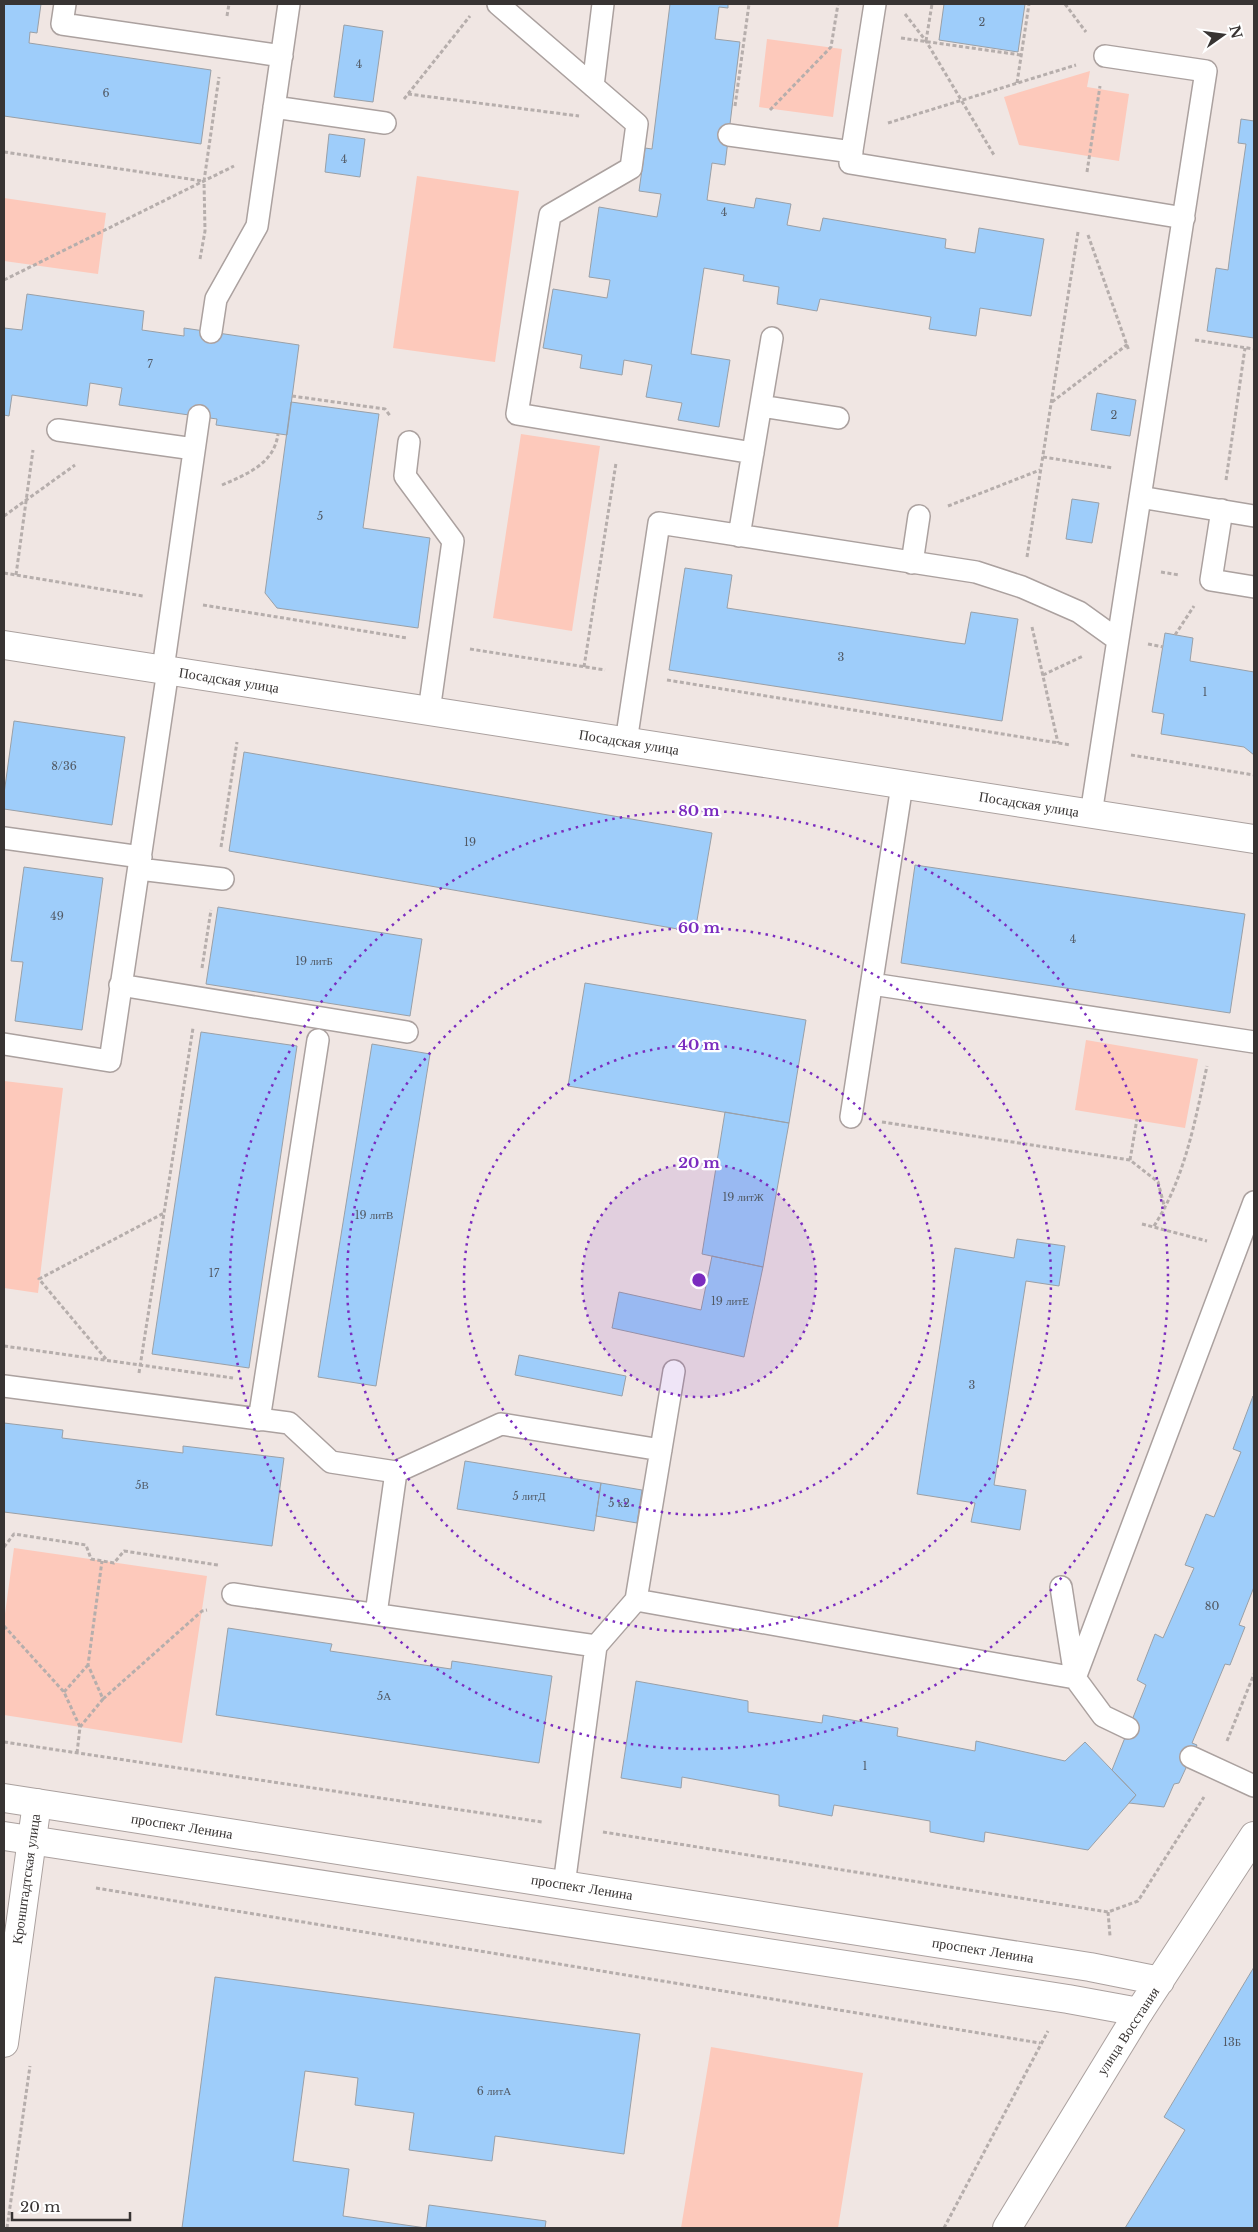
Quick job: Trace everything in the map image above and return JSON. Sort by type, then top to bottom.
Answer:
[{"type":"main road","name":"Посадская улица","points":[[4,645],[1254,839]]},
{"type":"main road","name":"проспект Ленина","points":[[4,1798],[1090,1966],[1160,1981]]},
{"type":"main road","name":"Кронштадтская улица","points":[[4,2043],[37,1803]]},
{"type":"main road","points":[[4,1836],[1068,1999],[1139,2012]]},
{"type":"main road","name":"улица Восстания","points":[[1007,2228],[1139,2012],[1254,1836]]},
{"type":"lane","points":[[65,4],[62,24],[282,56]]},
{"type":"lane","points":[[211,332],[216,299],[257,226],[289,4]]},
{"type":"lane","points":[[498,4],[637,124],[631,168],[550,215],[517,414],[753,453]]},
{"type":"lane","points":[[593,86],[603,4]]},
{"type":"lane","points":[[875,4],[850,163],[1015,190],[1082,208],[1184,218]]},
{"type":"lane","points":[[1091,814],[1206,71],[1105,56]]},
{"type":"lane","points":[[274,107],[385,123]]},
{"type":"lane","points":[[730,136],[766,140],[853,143]]},
{"type":"lane","points":[[739,536],[772,338]]},
{"type":"lane","points":[[761,406],[838,418]]},
{"type":"lane","points":[[4,1044],[110,1061],[140,863],[199,416]]},
{"type":"lane","points":[[58,430],[194,449]]},
{"type":"lane","points":[[410,442],[405,476],[453,541],[430,711]]},
{"type":"lane","points":[[1140,497],[1254,516]]},
{"type":"lane","points":[[1222,510],[1211,580],[1254,587]]},
{"type":"lane","points":[[912,563],[919,516]]},
{"type":"lane","points":[[626,742],[659,523],[976,572],[1022,587],[1078,612],[1118,640]]},
{"type":"lane","points":[[851,1118],[902,784]]},
{"type":"lane","points":[[4,838],[220,879]]},
{"type":"lane","points":[[872,984],[1254,1042]]},
{"type":"lane","points":[[120,985],[407,1032]]},
{"type":"lane","points":[[259,1420],[318,1040]]},
{"type":"lane","points":[[1075,1678],[1254,1202]]},
{"type":"lane","points":[[564,1884],[596,1646],[636,1600],[674,1371]]},
{"type":"lane","points":[[4,1386],[289,1423],[331,1462],[396,1472],[501,1424],[661,1450]]},
{"type":"lane","points":[[376,1614],[396,1472]]},
{"type":"lane","points":[[1061,1587],[1075,1678],[1103,1716],[1128,1728]]},
{"type":"lane","points":[[233,1594],[596,1646]]},
{"type":"lane","points":[[636,1600],[1075,1678]]},
{"type":"lane","points":[[1192,1757],[1254,1786]]},
{"type":"path","points":[[200,260],[205,231],[204,181],[229,4]]},
{"type":"path","points":[[730,136],[749,4]]},
{"type":"path","points":[[766,140],[770,109],[831,47],[838,4]]},
{"type":"path","points":[[926,41],[932,4]]},
{"type":"path","points":[[1017,83],[1028,4]]},
{"type":"path","points":[[385,123],[474,11]]},
{"type":"path","points":[[903,11],[926,41],[1015,190]]},
{"type":"path","points":[[870,33],[1021,55]]},
{"type":"path","points":[[853,143],[961,101],[1105,56]]},
{"type":"path","points":[[1090,157],[1100,90]]},
{"type":"path","points":[[408,94],[580,116]]},
{"type":"path","points":[[4,152],[204,181]]},
{"type":"path","points":[[4,280],[204,181]]},
{"type":"path","points":[[1082,208],[1130,354]]},
{"type":"path","points":[[1058,743],[1022,587],[1082,208]]},
{"type":"path","points":[[1051,403],[1169,313]]},
{"type":"path","points":[[1165,336],[1254,349]]},
{"type":"path","points":[[1222,510],[1245,348]]},
{"type":"path","points":[[292,396],[385,409],[410,442]]},
{"type":"path","points":[[16,575],[37,427],[58,430]]},
{"type":"path","points":[[584,667],[620,431]]},
{"type":"path","points":[[187,500],[259,467],[271,456],[277,443],[278,434]]},
{"type":"path","points":[[4,516],[112,438]]},
{"type":"path","points":[[1043,457],[1144,473]]},
{"type":"path","points":[[919,516],[1040,470]]},
{"type":"path","points":[[134,1403],[197,998],[220,879],[237,742]]},
{"type":"path","points":[[1154,1226],[1165,1209],[1186,1156],[1208,1062]]},
{"type":"path","points":[[851,1118],[1130,1160],[1158,1182],[1165,1209]]},
{"type":"path","points":[[1130,1160],[1137,1119]]},
{"type":"path","points":[[106,1360],[39,1279],[164,1213]]},
{"type":"path","points":[[1142,1224],[1210,1242]]},
{"type":"path","points":[[4,1346],[265,1382]]},
{"type":"path","points":[[4,1547],[14,1534],[86,1545],[91,1559],[114,1563],[124,1551],[226,1567],[234,1587],[232,1601],[202,1611],[103,1699],[80,1727]]},
{"type":"path","points":[[102,1561],[88,1665],[103,1699]]},
{"type":"path","points":[[4,1626],[64,1692],[80,1727],[78,1753]]},
{"type":"path","points":[[64,1692],[88,1665]]},
{"type":"path","points":[[86,1886],[1040,2043],[944,2228]]},
{"type":"shaded area","points":[[767,39],[842,49],[833,117],[759,107]]},
{"type":"shaded area","points":[[1090,71],[1087,87],[1129,94],[1119,161],[1019,145],[1004,97]]},
{"type":"shaded area","points":[[417,176],[519,191],[495,362],[393,348]]},
{"type":"shaded area","points":[[4,198],[106,213],[98,274],[4,261]]},
{"type":"shaded area","points":[[521,434],[600,446],[572,631],[493,618]]},
{"type":"shaded area","points":[[1086,1040],[1198,1059],[1185,1128],[1075,1110]]},
{"type":"shaded area","points":[[4,1081],[63,1088],[38,1293],[4,1288]]},
{"type":"shaded area","points":[[14,1548],[207,1576],[182,1743],[4,1715],[4,1621]]},
{"type":"shaded area","points":[[711,2047],[863,2073],[838,2228],[681,2228]]},
{"type":"building","points":[[4,4],[41,4],[37,33],[30,32],[29,43],[211,70],[201,144],[4,116]]},
{"type":"building","points":[[670,4],[728,4],[728,8],[719,7],[715,39],[740,42],[725,165],[712,163],[707,200],[754,208],[756,198],[791,204],[787,225],[820,231],[823,218],[946,239],[945,248],[975,253],[979,228],[1044,239],[1031,316],[980,308],[976,336],[929,329],[931,317],[820,299],[817,311],[777,304],[779,287],[743,281],[744,275],[704,268],[691,354],[730,360],[719,427],[678,420],[682,403],[646,397],[652,365],[624,360],[622,375],[580,368],[582,355],[543,348],[553,289],[607,298],[610,280],[589,277],[599,207],[657,217],[661,194],[639,191],[645,148],[652,149]]},
{"type":"building","points":[[944,4],[1025,4],[1018,52],[939,40]]},
{"type":"building","points":[[344,25],[383,31],[373,102],[334,97]]},
{"type":"building","points":[[1241,119],[1254,121],[1254,338],[1207,331],[1216,268],[1228,270],[1246,144],[1238,143]]},
{"type":"building","points":[[329,134],[365,139],[360,177],[325,172]]},
{"type":"building","points":[[27,294],[144,311],[142,330],[184,336],[184,328],[299,345],[287,435],[216,425],[217,419],[119,405],[122,388],[90,383],[87,406],[12,395],[9,416],[4,415],[4,328],[22,330]]},
{"type":"building","points":[[1097,393],[1136,400],[1130,436],[1091,430]]},
{"type":"building","points":[[291,402],[379,414],[363,528],[430,538],[418,628],[277,608],[265,593]]},
{"type":"building","points":[[1072,499],[1099,503],[1092,543],[1066,539]]},
{"type":"building","points":[[685,568],[732,575],[727,608],[965,644],[971,612],[1018,619],[1002,721],[669,670]]},
{"type":"building","points":[[1165,633],[1193,638],[1190,661],[1254,672],[1254,755],[1244,747],[1161,734],[1164,714],[1152,712]]},
{"type":"building","points":[[14,721],[125,737],[112,825],[4,809],[4,794]]},
{"type":"building","points":[[244,752],[712,833],[695,932],[229,851]]},
{"type":"building","points":[[915,865],[1245,914],[1230,1013],[901,963]]},
{"type":"building","points":[[24,867],[103,878],[82,1030],[15,1021],[23,962],[11,961]]},
{"type":"building","points":[[218,907],[422,939],[410,1016],[206,984]]},
{"type":"building","points":[[585,983],[806,1020],[789,1123],[568,1086]]},
{"type":"building","points":[[201,1032],[297,1046],[249,1368],[152,1354]]},
{"type":"building","points":[[372,1044],[430,1054],[376,1386],[318,1377]]},
{"type":"building","points":[[725,1112],[789,1123],[763,1267],[702,1254]]},
{"type":"building","points":[[1017,1239],[1065,1246],[1059,1286],[1026,1281],[994,1485],[1026,1490],[1020,1530],[971,1522],[975,1503],[917,1494],[955,1248],[1014,1258]]},
{"type":"building","points":[[712,1256],[763,1267],[744,1357],[612,1328],[619,1292],[701,1310]]},
{"type":"building","points":[[519,1355],[626,1376],[622,1396],[515,1375]]},
{"type":"building","points":[[1253,1396],[1254,1587],[1239,1625],[1245,1627],[1230,1665],[1225,1664],[1192,1743],[1197,1745],[1179,1783],[1174,1784],[1164,1807],[1129,1803],[1136,1795],[1112,1770],[1146,1685],[1137,1680],[1155,1634],[1163,1638],[1194,1568],[1185,1565],[1206,1514],[1214,1517],[1241,1452],[1233,1449]]},
{"type":"building","points":[[4,1423],[63,1430],[62,1438],[183,1453],[183,1446],[284,1458],[272,1546],[4,1512]]},
{"type":"building","points":[[465,1461],[601,1483],[594,1531],[457,1509]]},
{"type":"building","points":[[601,1483],[642,1490],[637,1523],[596,1516]]},
{"type":"building","points":[[228,1628],[332,1644],[330,1651],[451,1669],[452,1661],[552,1676],[539,1763],[216,1715]]},
{"type":"building","points":[[636,1681],[748,1701],[748,1712],[822,1723],[823,1715],[898,1728],[897,1736],[975,1751],[976,1741],[1065,1761],[1085,1742],[1136,1795],[1088,1850],[985,1832],[984,1842],[930,1832],[930,1821],[834,1805],[832,1816],[779,1806],[779,1795],[682,1777],[681,1788],[621,1778]]},
{"type":"building","points":[[1254,1967],[1254,2228],[1125,2228],[1185,2130],[1164,2117]]},
{"type":"building","points":[[215,1977],[640,2034],[624,2154],[495,2136],[492,2161],[409,2150],[414,2113],[355,2105],[358,2078],[305,2071],[293,2161],[349,2169],[343,2216],[426,2228],[182,2228]]},
{"type":"building","points":[[429,2205],[546,2221],[545,2228],[426,2228]]}]
